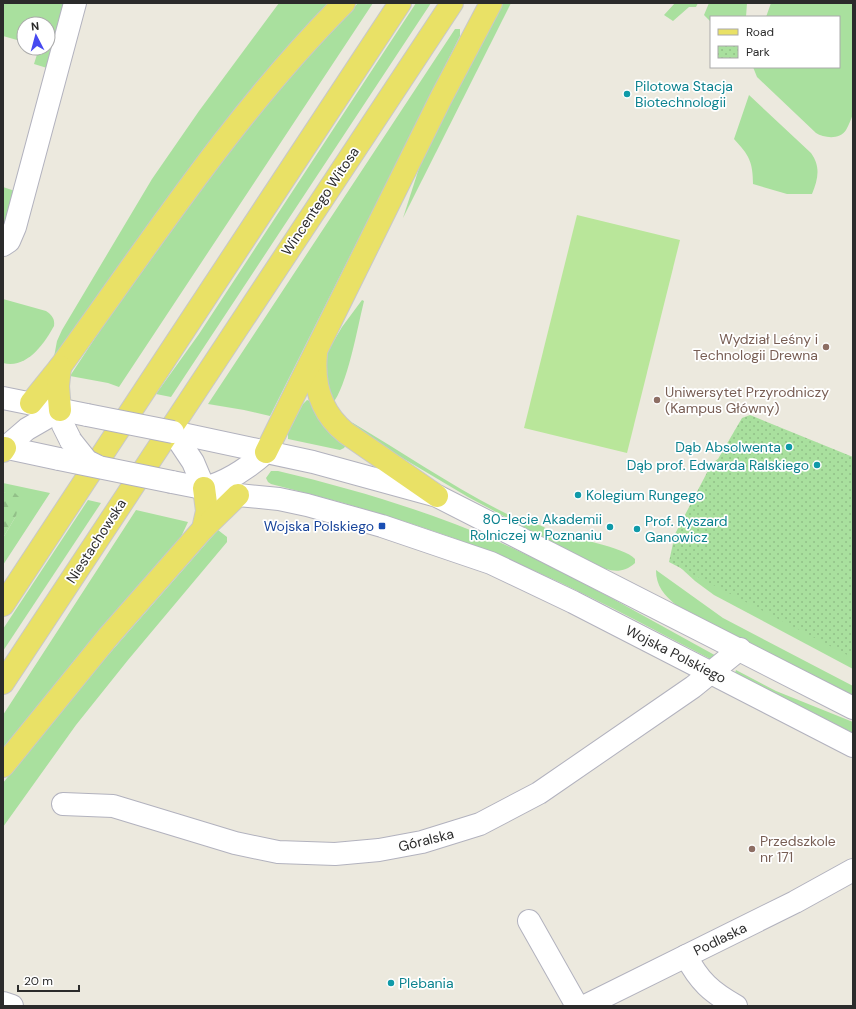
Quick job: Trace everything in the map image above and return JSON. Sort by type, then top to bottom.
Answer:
[{"type":"main road","points":[[31,403],[60,367],[243,116],[286,63],[344,3]]},
{"type":"main road","points":[[3,605],[144,389],[400,3]]},
{"type":"main road","name":"Wincentego Witosa","points":[[189,400],[452,3]]},
{"type":"main road","points":[[266,452],[319,342],[441,98],[491,3]]},
{"type":"main road","points":[[319,342],[314,374],[320,398],[330,416],[346,433],[437,496]]},
{"type":"main road","points":[[60,367],[58,386],[60,410]]},
{"type":"main road","name":"Niestachowska","points":[[3,683],[189,400]]},
{"type":"main road","points":[[203,529],[207,507],[204,488]]},
{"type":"main road","points":[[3,766],[103,643],[203,529],[238,495]]},
{"type":"street","points":[[3,245],[9,241],[15,227],[75,3]]},
{"type":"street","points":[[3,398],[266,452],[437,496],[740,649],[853,708]]},
{"type":"street","points":[[4,449],[31,403]]},
{"type":"street","points":[[60,410],[65,431],[71,441],[87,461],[92,465],[100,467]]},
{"type":"street","points":[[4,449],[27,429],[60,410]]},
{"type":"street","points":[[173,432],[189,456],[204,488],[224,482],[266,452]]},
{"type":"street","name":"Wojska Polskiego","points":[[4,449],[238,495],[294,501],[382,526],[491,563],[573,602],[853,746]]},
{"type":"street","points":[[238,495],[266,452]]},
{"type":"street","name":"Góralska","points":[[63,804],[112,806],[235,843],[278,852],[335,854],[403,846],[441,837],[480,824],[539,793],[712,673],[740,649]]},
{"type":"street","name":"Podlaska","points":[[584,1006],[795,902],[853,870]]},
{"type":"street","points":[[528,920],[584,1006]]},
{"type":"street","points":[[686,956],[696,975],[712,991],[736,1006]]},
{"type":"street","points":[[3,1003],[12,1006]]},
{"type":"green space","points":[[3,3],[65,3],[56,36],[56,16],[16,16],[16,40],[3,36]]},
{"type":"green space","points":[[279,3],[330,3],[291,44],[219,130],[152,220],[54,357],[57,341],[62,330],[152,179],[199,111]]},
{"type":"green space","points":[[358,3],[373,3],[119,387],[108,383],[70,376],[105,323],[224,158],[277,89]]},
{"type":"green space","points":[[416,3],[431,3],[171,397],[156,394],[199,334]]},
{"type":"green space","points":[[500,3],[511,3],[403,218],[421,162]]},
{"type":"green space","points":[[675,3],[698,3],[696,7],[689,7],[673,21],[664,15]]},
{"type":"green space","points":[[709,3],[747,3],[746,16],[710,16],[710,21],[704,15]]},
{"type":"green space","points":[[771,3],[853,3],[853,114],[846,130],[840,135],[836,137],[827,137],[816,133],[757,77],[753,68],[840,68],[840,16],[766,16]]},
{"type":"green space","points":[[455,29],[460,29],[460,36],[270,416],[208,404]]},
{"type":"green space","points":[[36,56],[50,56],[47,68],[34,64]]},
{"type":"green space","points":[[749,95],[811,153],[816,163],[818,173],[812,194],[787,194],[753,184],[751,164],[747,154],[734,139]]},
{"type":"green space","points":[[3,187],[15,191],[3,232]]},
{"type":"green space","points":[[577,215],[680,240],[627,453],[524,428]]},
{"type":"green space","points":[[3,299],[46,311],[54,321],[54,326],[50,333],[34,354],[27,359],[12,364],[3,363]]},
{"type":"green space","points":[[362,300],[364,301],[347,371],[337,396],[332,404],[326,396],[325,356],[342,327]]},
{"type":"green space","points":[[307,400],[310,401],[322,423],[346,445],[344,448],[340,450],[288,439],[288,433],[303,404]]},
{"type":"green space","points":[[750,415],[853,457],[853,658],[669,562],[675,534],[712,463],[718,459],[742,418]]},
{"type":"green space","points":[[346,421],[353,423],[451,483],[511,516],[548,529],[552,533],[620,550],[635,559],[635,563],[625,569],[615,571],[595,565],[468,497],[367,437]]},
{"type":"green space","points":[[271,471],[278,471],[363,493],[445,520],[499,542],[611,598],[720,658],[716,662],[587,595],[478,547],[420,526],[271,484],[266,478]]},
{"type":"green space","points":[[3,483],[50,493],[3,565],[3,538],[16,516],[5,492],[3,492]]},
{"type":"green space","points":[[3,492],[15,493],[20,498],[16,516],[3,538]]},
{"type":"green space","points":[[88,500],[101,503],[3,651],[3,629]]},
{"type":"green space","points":[[136,510],[188,522],[180,539],[116,611],[3,748],[3,715]]},
{"type":"green space","points":[[218,530],[227,537],[227,542],[128,660],[76,725],[3,827],[3,783],[73,695]]},
{"type":"green space","points":[[670,558],[853,593],[853,669],[714,595],[695,581]]},
{"type":"green space","points":[[656,570],[723,618],[853,686],[853,697],[676,605],[668,598],[659,585]]},
{"type":"green space","points":[[736,670],[776,691],[853,722],[853,733],[735,673]]},
{"type":"place","name":"Pilotowa Stacja Biotechnologii","points":[[627,94]]},
{"type":"place","name":"Wydział Leśny i Technologii Drewna","points":[[826,347]]},
{"type":"place","name":"Uniwersytet Przyrodniczy (Kampus Główny)","points":[[657,400]]},
{"type":"place","name":"Dąb Absolwenta","points":[[789,447]]},
{"type":"place","name":"Dąb prof. Edwarda Ralskiego","points":[[817,465]]},
{"type":"place","name":"Kolegium Rungego","points":[[578,495]]},
{"type":"place","name":"Wojska Polskiego","points":[[382,526]]},
{"type":"place","name":"80-lecie Akademii Rolniczej w Poznaniu","points":[[610,527]]},
{"type":"place","name":"Prof. Ryszard Ganowicz","points":[[637,529]]},
{"type":"place","name":"Przedszkole nr 171","points":[[752,849]]},
{"type":"place","name":"Plebania","points":[[391,983]]}]
